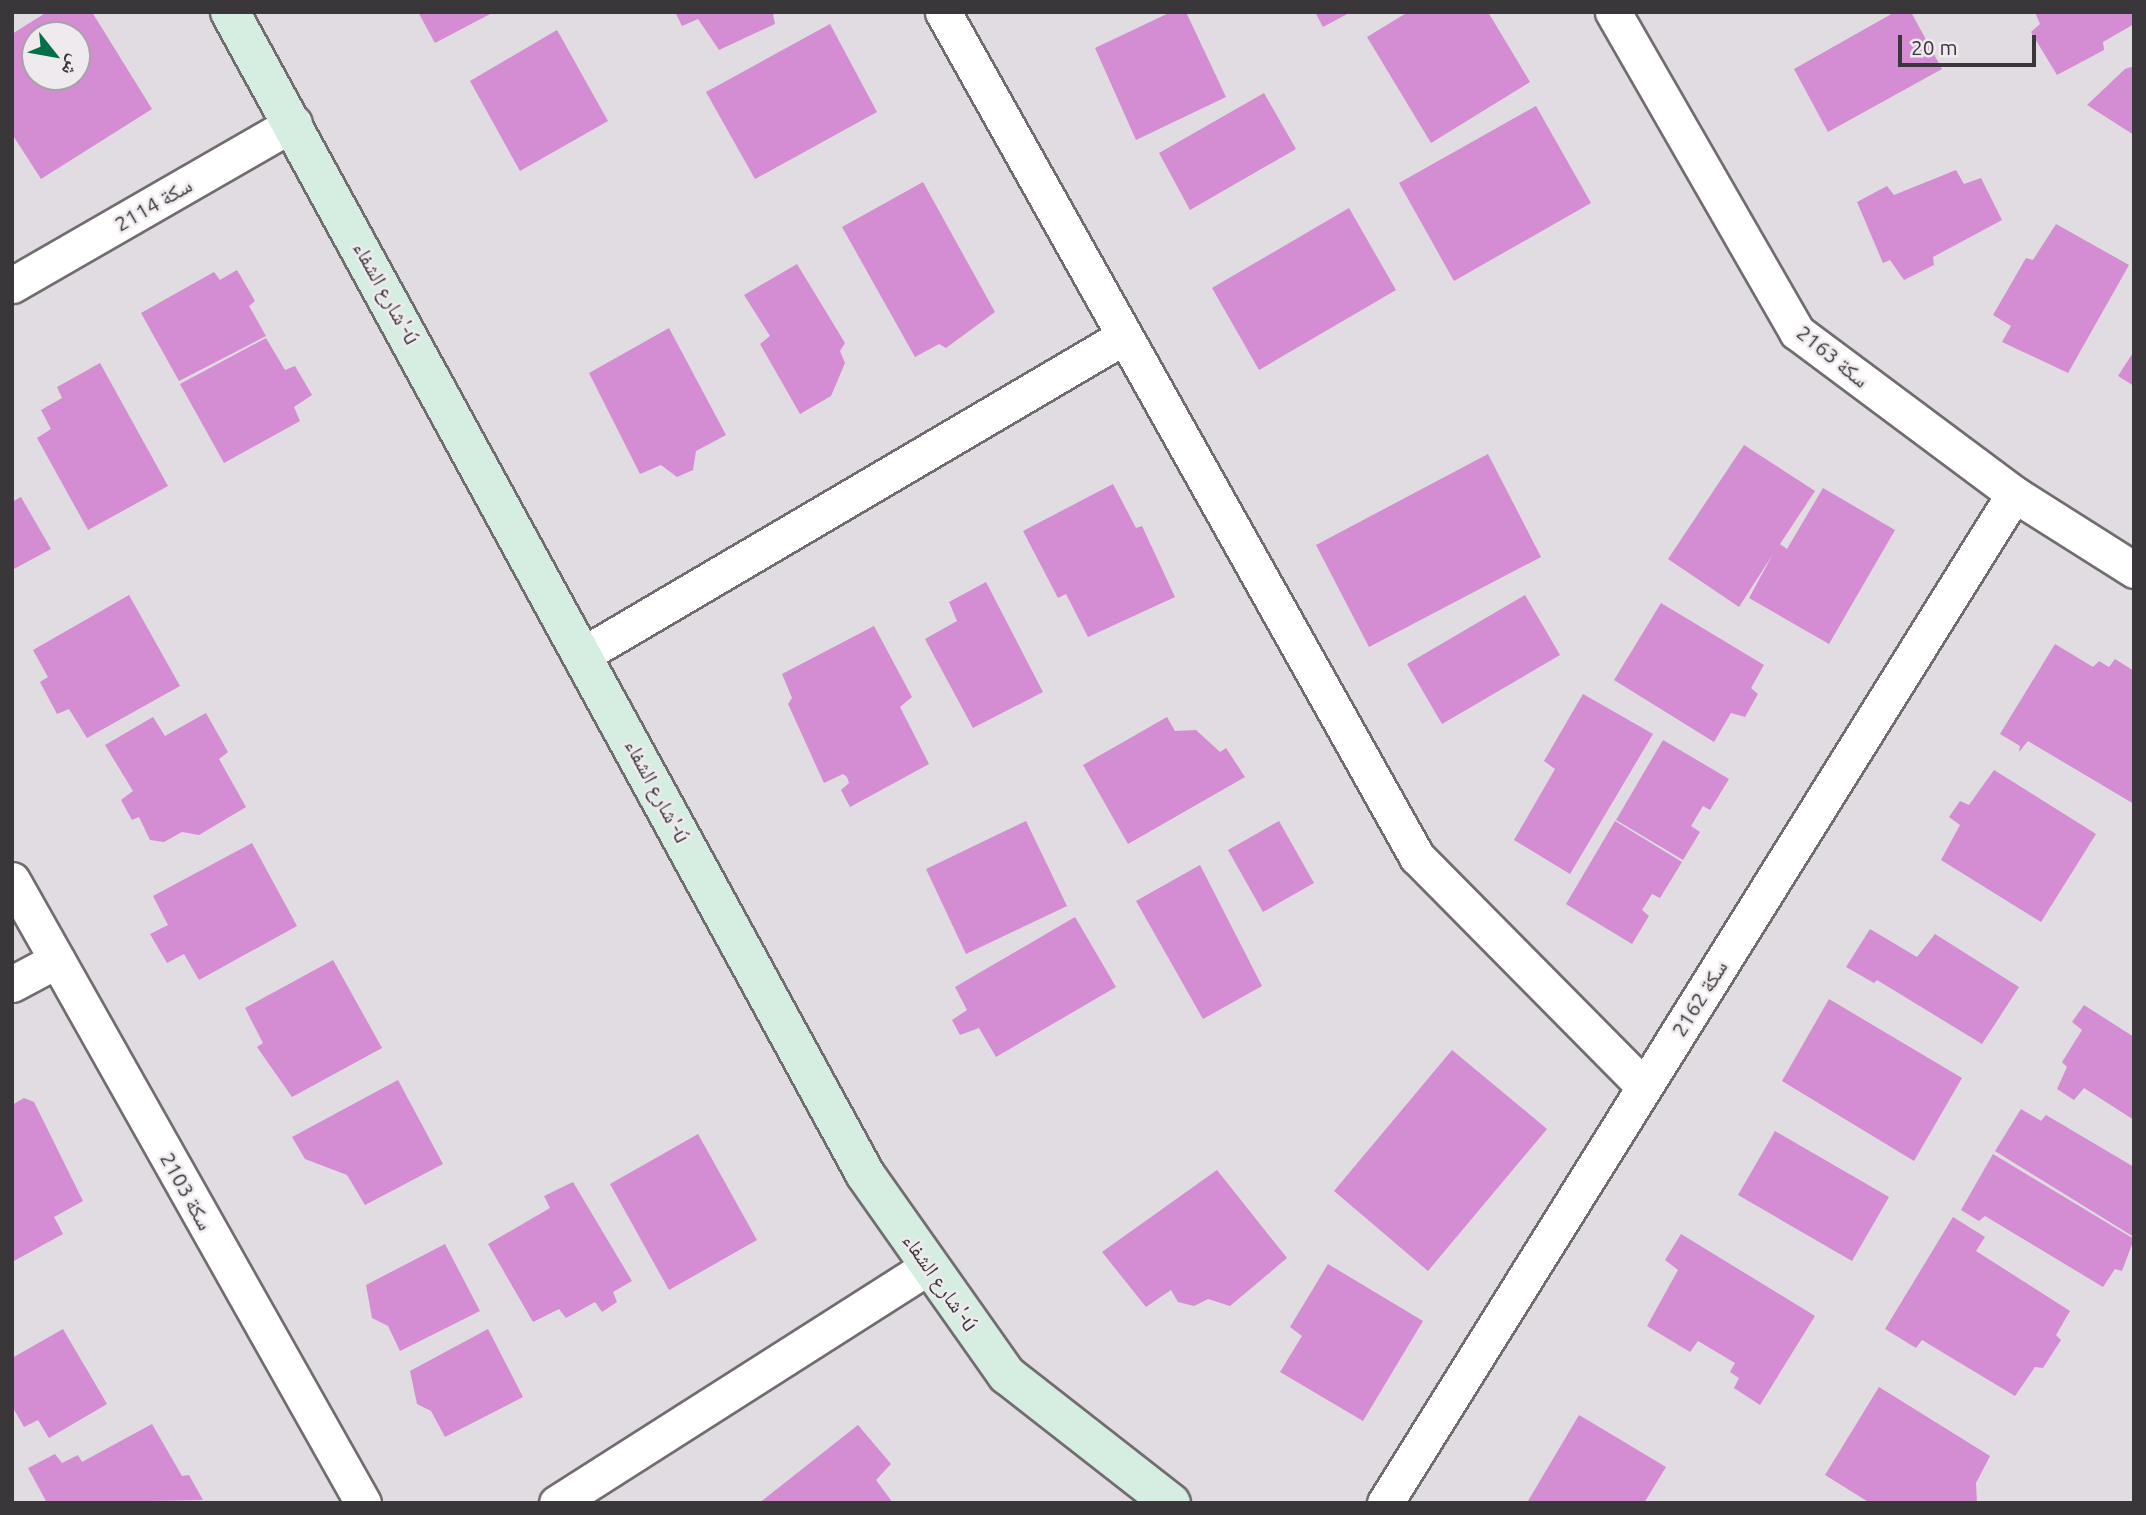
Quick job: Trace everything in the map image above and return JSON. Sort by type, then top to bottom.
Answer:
[{"type":"street","name":"شارع الشفاء'-ú","points":[[230,12],[584,654],[865,1174],[1007,1376],[1171,1503]]},
{"type":"street","points":[[943,12],[1417,857],[1644,1086]]},
{"type":"street","name":"سكة 2163","points":[[1613,12],[1797,332],[2014,495],[2134,570]]},
{"type":"street","name":"سكة 2114","points":[[12,285],[294,124]]},
{"type":"street","points":[[584,654],[1123,337]]},
{"type":"street","name":"سكة 2162","points":[[1385,1503],[2014,495]]},
{"type":"street","name":"سكة 2103","points":[[12,880],[363,1503]]},
{"type":"street","points":[[12,984],[57,960]]},
{"type":"street","points":[[557,1503],[929,1266]]},
{"type":"building","points":[[47,12],[92,12],[152,109],[41,179],[12,134],[12,34],[21,28],[21,91],[91,91],[91,21],[33,21]]},
{"type":"building","points":[[418,12],[494,12],[435,43]]},
{"type":"building","points":[[675,12],[777,12],[773,15],[775,24],[719,50],[698,19],[682,26]]},
{"type":"building","points":[[1171,12],[1186,12],[1226,97],[1136,140],[1095,48]]},
{"type":"building","points":[[1315,12],[1351,12],[1323,27]]},
{"type":"building","points":[[1408,12],[1488,12],[1530,82],[1431,143],[1367,37]]},
{"type":"building","points":[[1895,12],[1911,12],[1942,69],[1828,132],[1794,69]]},
{"type":"building","points":[[2035,12],[2134,12],[2134,24],[2103,42],[2104,50],[2057,75],[2031,32],[2040,24]]},
{"type":"building","points":[[830,24],[877,112],[755,179],[706,92]]},
{"type":"building","points":[[557,30],[608,121],[520,171],[470,81]]},
{"type":"building","points":[[2134,66],[2134,135],[2087,105],[2125,69]]},
{"type":"building","points":[[1264,93],[1296,149],[1190,210],[1159,153]]},
{"type":"building","points":[[1536,106],[1591,203],[1454,281],[1399,183]]},
{"type":"building","points":[[1956,170],[1964,184],[1981,178],[2002,220],[1933,257],[1934,265],[1904,280],[1890,260],[1883,263],[1857,202],[1887,186],[1894,195]]},
{"type":"building","points":[[923,182],[995,312],[946,348],[939,344],[915,357],[842,227]]},
{"type":"building","points":[[1349,208],[1396,290],[1259,370],[1212,288]]},
{"type":"building","points":[[2056,224],[2129,265],[2068,373],[2002,342],[2011,326],[1993,315],[2026,258],[2033,260]]},
{"type":"building","points":[[797,264],[845,343],[840,351],[845,363],[831,396],[800,414],[760,344],[770,336],[744,295]]},
{"type":"building","points":[[237,270],[255,301],[249,306],[266,336],[179,381],[141,313],[214,272],[220,280]]},
{"type":"building","points":[[669,328],[726,435],[696,451],[693,470],[677,477],[661,465],[640,474],[589,373]]},
{"type":"building","points":[[266,338],[285,370],[295,366],[312,395],[294,407],[300,421],[224,463],[180,384]]},
{"type":"building","points":[[2134,351],[2134,386],[2118,376]]},
{"type":"building","points":[[100,363],[168,486],[88,530],[37,438],[51,429],[41,410],[62,398],[57,387]]},
{"type":"building","points":[[1744,445],[1815,491],[1780,544],[1787,549],[1823,488],[1895,530],[1829,644],[1749,598],[1773,554],[1739,607],[1668,559]]},
{"type":"building","points":[[1488,454],[1541,557],[1369,647],[1316,545]]},
{"type":"building","points":[[1113,484],[1136,528],[1142,526],[1175,597],[1088,637],[1066,594],[1058,598],[1023,531]]},
{"type":"building","points":[[21,497],[51,549],[12,570],[12,502]]},
{"type":"building","points":[[986,582],[1043,692],[973,728],[925,639],[957,621],[949,602]]},
{"type":"building","points":[[129,595],[180,686],[87,738],[69,709],[57,714],[40,682],[48,677],[33,650]]},
{"type":"building","points":[[1525,595],[1560,655],[1442,724],[1407,664]]},
{"type":"building","points":[[1661,603],[1764,665],[1751,688],[1758,694],[1745,717],[1731,713],[1714,742],[1614,680]]},
{"type":"building","points":[[874,626],[912,697],[900,707],[929,764],[850,807],[841,790],[849,783],[847,777],[843,774],[824,783],[788,704],[792,698],[782,674]]},
{"type":"building","points":[[2055,644],[2093,667],[2099,661],[2109,667],[2115,659],[2134,671],[2134,804],[2028,741],[2019,752],[2020,746],[2000,734]]},
{"type":"building","points":[[1583,694],[1653,734],[1570,874],[1514,840],[1555,769],[1544,761]]},
{"type":"building","points":[[206,713],[228,752],[219,759],[246,807],[199,835],[182,832],[164,842],[150,840],[139,817],[132,820],[121,800],[133,791],[105,745],[153,717],[165,736]]},
{"type":"building","points":[[1167,717],[1175,731],[1196,730],[1220,752],[1226,748],[1245,777],[1128,844],[1083,765]]},
{"type":"building","points":[[1663,740],[1729,779],[1710,810],[1703,806],[1691,826],[1700,832],[1683,860],[1616,820]]},
{"type":"building","points":[[1994,770],[2096,834],[2041,922],[1941,860],[1960,825],[1949,817],[1960,801],[1969,805]]},
{"type":"building","points":[[1026,821],[1067,906],[966,954],[926,869]]},
{"type":"building","points":[[1279,821],[1314,883],[1263,912],[1228,850]]},
{"type":"building","points":[[1615,821],[1682,862],[1660,898],[1652,894],[1642,910],[1649,916],[1632,944],[1566,904]]},
{"type":"building","points":[[252,843],[297,926],[199,980],[184,954],[167,963],[150,934],[168,925],[153,896]]},
{"type":"building","points":[[1200,865],[1262,986],[1203,1019],[1136,901]]},
{"type":"building","points":[[1075,917],[1116,987],[996,1057],[979,1028],[960,1035],[952,1020],[967,1010],[955,987]]},
{"type":"building","points":[[1870,929],[1917,957],[1935,934],[2019,987],[1982,1044],[1877,980],[1874,983],[1846,967]]},
{"type":"building","points":[[333,960],[382,1048],[292,1097],[257,1047],[263,1043],[245,1008]]},
{"type":"building","points":[[1829,999],[1962,1078],[1914,1161],[1782,1081]]},
{"type":"building","points":[[2084,1005],[2134,1037],[2134,1120],[2084,1088],[2074,1100],[2057,1089],[2067,1067],[2062,1062],[2082,1030],[2072,1022]]},
{"type":"building","points":[[1452,1050],[1547,1129],[1428,1271],[1334,1191]]},
{"type":"building","points":[[398,1080],[443,1164],[365,1205],[347,1175],[305,1159],[292,1137]]},
{"type":"building","points":[[24,1098],[34,1102],[83,1201],[54,1217],[63,1234],[12,1262],[12,1105]]},
{"type":"building","points":[[2021,1109],[2041,1121],[2046,1115],[2134,1167],[2134,1237],[1995,1151]]},
{"type":"building","points":[[1775,1131],[1889,1197],[1852,1261],[1738,1195]]},
{"type":"building","points":[[698,1134],[757,1240],[669,1290],[610,1184]]},
{"type":"building","points":[[1993,1154],[2134,1239],[2122,1271],[2115,1269],[2103,1287],[1985,1216],[1979,1221],[1961,1210]]},
{"type":"building","points":[[1217,1170],[1287,1258],[1230,1306],[1208,1299],[1194,1306],[1178,1302],[1171,1290],[1146,1307],[1102,1252]]},
{"type":"building","points":[[573,1182],[632,1281],[613,1292],[617,1302],[602,1312],[595,1302],[566,1318],[559,1309],[533,1322],[488,1244],[550,1208],[544,1196]]},
{"type":"building","points":[[1953,1217],[1985,1237],[1976,1251],[2070,1311],[2056,1335],[2061,1340],[2043,1368],[2035,1367],[2015,1396],[1922,1340],[1916,1348],[1885,1329]]},
{"type":"building","points":[[1681,1234],[1815,1316],[1760,1405],[1734,1388],[1739,1378],[1730,1372],[1735,1363],[1698,1341],[1690,1352],[1647,1326],[1678,1270],[1665,1260]]},
{"type":"building","points":[[445,1244],[480,1311],[400,1351],[388,1326],[372,1318],[366,1285]]},
{"type":"building","points":[[1328,1264],[1423,1321],[1363,1421],[1280,1372],[1302,1336],[1290,1327]]},
{"type":"building","points":[[63,1329],[107,1404],[49,1438],[38,1420],[24,1427],[12,1406],[12,1358]]},
{"type":"building","points":[[488,1329],[523,1397],[445,1437],[431,1411],[417,1404],[410,1371]]},
{"type":"building","points":[[1879,1387],[1990,1456],[1976,1483],[1977,1503],[1870,1503],[1825,1475]]},
{"type":"building","points":[[1579,1415],[1666,1467],[1644,1503],[1528,1501]]},
{"type":"building","points":[[152,1424],[182,1476],[189,1475],[203,1500],[47,1503],[28,1468],[55,1454],[62,1463],[78,1455],[82,1462]]},
{"type":"building","points":[[858,1425],[891,1464],[876,1480],[893,1503],[759,1503]]}]
